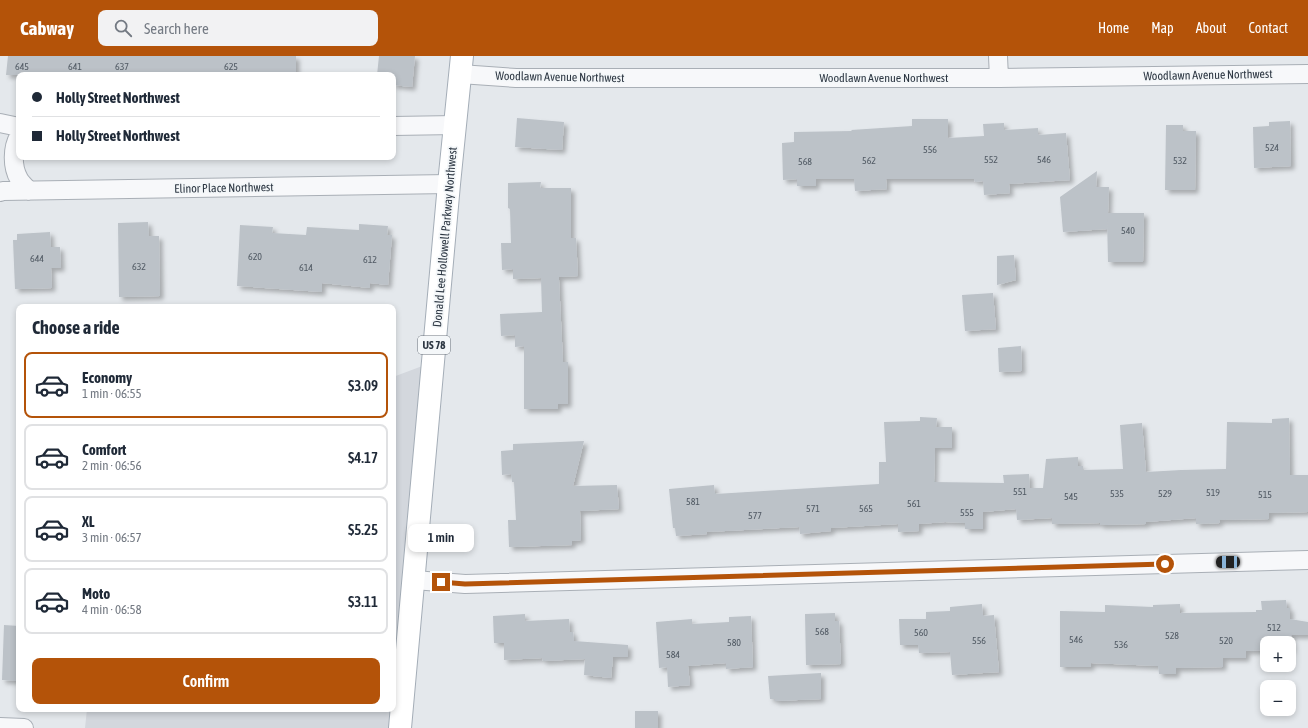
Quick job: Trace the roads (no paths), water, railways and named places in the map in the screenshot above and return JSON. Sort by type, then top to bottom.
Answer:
[{"type":"main road","name":"Donald Lee Hollowell Parkway Northwest","points":[[400,728],[461,65]]},
{"type":"street","points":[[998,56],[999,78]]},
{"type":"street","name":"Woodlawn Avenue Northwest","points":[[461,65],[516,78],[999,78],[1308,74]]},
{"type":"street","points":[[0,123],[16,126]]},
{"type":"street","points":[[396,126],[456,125]]},
{"type":"street","points":[[16,147],[14,154],[14,167],[19,179],[29,191]]},
{"type":"street","name":"Elinor Place Northwest","points":[[0,192],[449,184]]},
{"type":"street","points":[[414,580],[465,584],[1308,560]]},
{"type":"street","points":[[0,727],[24,728]]}]
